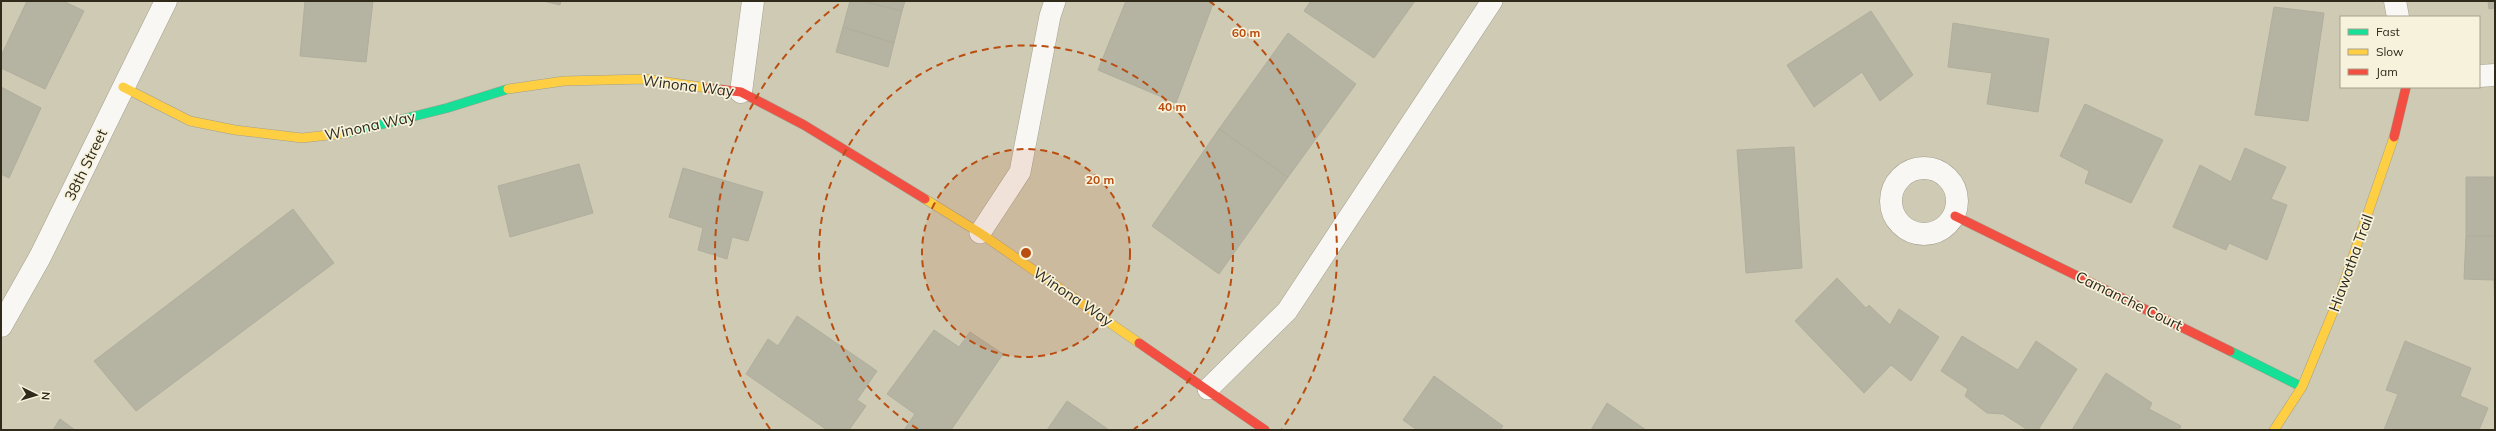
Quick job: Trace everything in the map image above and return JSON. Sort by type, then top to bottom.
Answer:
[{"type":"street","name":"38th Street","points":[[1,326],[40,257],[166,1]]},
{"type":"street","points":[[741,92],[754,1]]},
{"type":"street","points":[[2395,1],[2398,16]]},
{"type":"street","points":[[2480,76],[2495,75]]},
{"type":"street","name":"Winona Way","points":[[123,87],[190,121],[235,130],[302,138],[336,136],[447,108],[512,88],[564,81],[646,79],[741,92],[804,125],[980,233],[1264,430]]},
{"type":"street","name":"Hiawatha Trail","points":[[2274,430],[2302,387],[2338,300],[2392,147],[2406,88]]},
{"type":"street","name":"Camanche Court","points":[[1955,216],[2302,387]]},
{"type":"lane","points":[[980,233],[1020,172],[1050,16],[1055,1]]},
{"type":"lane","points":[[1208,390],[1287,310],[1492,1]]},
{"type":"building","points":[[27,1],[63,1],[84,11],[45,89],[1,68],[1,56]]},
{"type":"building","points":[[305,1],[373,1],[366,62],[300,56]]},
{"type":"building","points":[[543,1],[561,1],[560,5]]},
{"type":"building","points":[[850,1],[862,1],[902,11],[894,43],[843,27]]},
{"type":"building","points":[[862,1],[905,1],[902,11]]},
{"type":"building","points":[[1126,1],[1214,1],[1176,103],[1098,70]]},
{"type":"building","points":[[1311,1],[1415,1],[1374,58],[1304,11]]},
{"type":"building","points":[[2488,1],[2495,1],[2495,8],[2489,9]]},
{"type":"building","points":[[2274,7],[2324,13],[2308,121],[2255,115]]},
{"type":"building","points":[[1871,11],[1913,75],[1880,101],[1862,72],[1814,107],[1787,65]]},
{"type":"building","points":[[1953,23],[2049,39],[2038,112],[1987,104],[1992,73],[1948,67]]},
{"type":"building","points":[[843,27],[894,43],[888,67],[836,52]]},
{"type":"building","points":[[1288,33],[1356,84],[1288,177],[1219,129]]},
{"type":"building","points":[[1,87],[41,108],[9,178],[1,174]]},
{"type":"building","points":[[2085,104],[2163,140],[2131,203],[2085,183],[2089,171],[2060,156]]},
{"type":"building","points":[[1219,129],[1288,177],[1219,274],[1152,226]]},
{"type":"building","points":[[1794,147],[1802,268],[1746,273],[1737,150]]},
{"type":"building","points":[[2245,148],[2286,167],[2271,199],[2287,205],[2267,260],[2229,243],[2226,250],[2173,227],[2200,165],[2231,182]]},
{"type":"building","points":[[579,164],[593,213],[510,237],[498,186]]},
{"type":"building","points":[[683,168],[763,192],[748,241],[732,237],[727,259],[698,250],[703,228],[669,217]]},
{"type":"building","points":[[2466,177],[2495,177],[2495,236],[2466,236]]},
{"type":"building","points":[[293,209],[334,263],[136,411],[94,361]]},
{"type":"building","points":[[2466,236],[2495,236],[2495,315],[2494,280],[2464,279]]},
{"type":"building","points":[[1837,278],[1866,308],[1869,305],[1890,325],[1899,309],[1939,337],[1911,381],[1891,365],[1864,393],[1795,321]]},
{"type":"building","points":[[797,316],[877,371],[857,400],[866,406],[849,430],[827,430],[746,374],[768,339],[778,346]]},
{"type":"building","points":[[934,330],[959,347],[970,332],[1003,354],[951,430],[904,430],[915,414],[887,394]]},
{"type":"building","points":[[1962,336],[2018,370],[2036,341],[2077,369],[2038,430],[2028,430],[2003,414],[1987,413],[1965,396],[1968,389],[1941,371]]},
{"type":"building","points":[[2405,341],[2471,368],[2460,396],[2488,408],[2479,430],[2384,430],[2398,394],[2386,390]]},
{"type":"building","points":[[2106,373],[2152,403],[2149,409],[2181,426],[2179,430],[2072,430]]},
{"type":"building","points":[[1434,376],[1503,426],[1500,430],[1417,430],[1403,420]]},
{"type":"building","points":[[1067,401],[1109,430],[1047,430]]},
{"type":"building","points":[[1607,403],[1646,430],[1591,430]]},
{"type":"building","points":[[60,419],[75,430],[53,430]]},
{"type":"traffic: fast","points":[[347,133],[447,108],[508,89]]},
{"type":"traffic: fast","points":[[2230,351],[2302,387]]},
{"type":"traffic: slow","points":[[508,89],[564,81],[646,79],[708,88]]},
{"type":"traffic: slow","points":[[123,87],[190,121],[235,130],[302,138],[347,133]]},
{"type":"traffic: slow","points":[[2274,430],[2302,387],[2338,300],[2394,137]]},
{"type":"traffic: slow","points":[[925,199],[980,233],[1139,343]]},
{"type":"traffic: jam","points":[[708,88],[741,92],[804,125],[925,199]]},
{"type":"traffic: jam","points":[[2394,137],[2406,88]]},
{"type":"traffic: jam","points":[[1955,216],[2230,351]]},
{"type":"traffic: jam","points":[[1139,343],[1265,430]]}]
